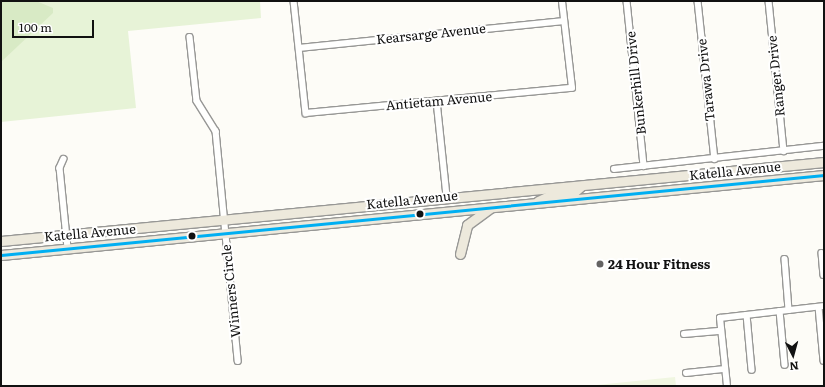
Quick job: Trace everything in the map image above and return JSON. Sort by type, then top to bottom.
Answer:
[{"type":"main road","name":"Katella Avenue","points":[[1,241],[447,196],[580,186],[824,162]]},
{"type":"main road","name":"Katella Avenue","points":[[1,255],[824,175]]},
{"type":"main road","points":[[533,203],[551,195],[573,193],[580,186]]},
{"type":"main road","points":[[460,254],[467,225],[493,206]]},
{"type":"street","points":[[294,1],[299,48]]},
{"type":"street","points":[[562,1],[564,21]]},
{"type":"street","name":"Bunkerhill Drive","points":[[628,1],[644,166]]},
{"type":"street","name":"Tarawa Drive","points":[[698,1],[715,159]]},
{"type":"street","name":"Ranger Drive","points":[[769,1],[784,151]]},
{"type":"street","name":"Kearsarge Avenue","points":[[299,48],[564,21]]},
{"type":"street","name":"Antietam Avenue","points":[[299,48],[306,113],[572,88],[564,21]]},
{"type":"street","name":"Winners Circle","points":[[190,37],[197,100],[216,131],[226,219],[225,233],[238,361]]},
{"type":"street","points":[[437,101],[447,196]]},
{"type":"street","points":[[614,168],[715,159],[824,146]]},
{"type":"street","points":[[64,159],[60,168],[68,248]]},
{"type":"street","points":[[822,253],[824,275]]},
{"type":"street","points":[[785,259],[790,310]]},
{"type":"street","points":[[727,386],[720,318],[821,306],[824,361]]},
{"type":"street","points":[[780,311],[785,365]]},
{"type":"street","points":[[747,315],[752,370]]},
{"type":"street","points":[[684,334],[721,332]]},
{"type":"street","points":[[686,373],[725,369]]},
{"type":"green space","points":[[1,1],[260,1],[261,18],[128,31],[136,108],[1,122]]},
{"type":"green space","points":[[1,1],[36,1],[53,8],[53,13],[1,62]]},
{"type":"green space","points":[[675,377],[676,386],[587,386]]},
{"type":"transit line","points":[[1,255],[824,175]]},
{"type":"place","name":"24 Hour Fitness","points":[[600,264]]}]
